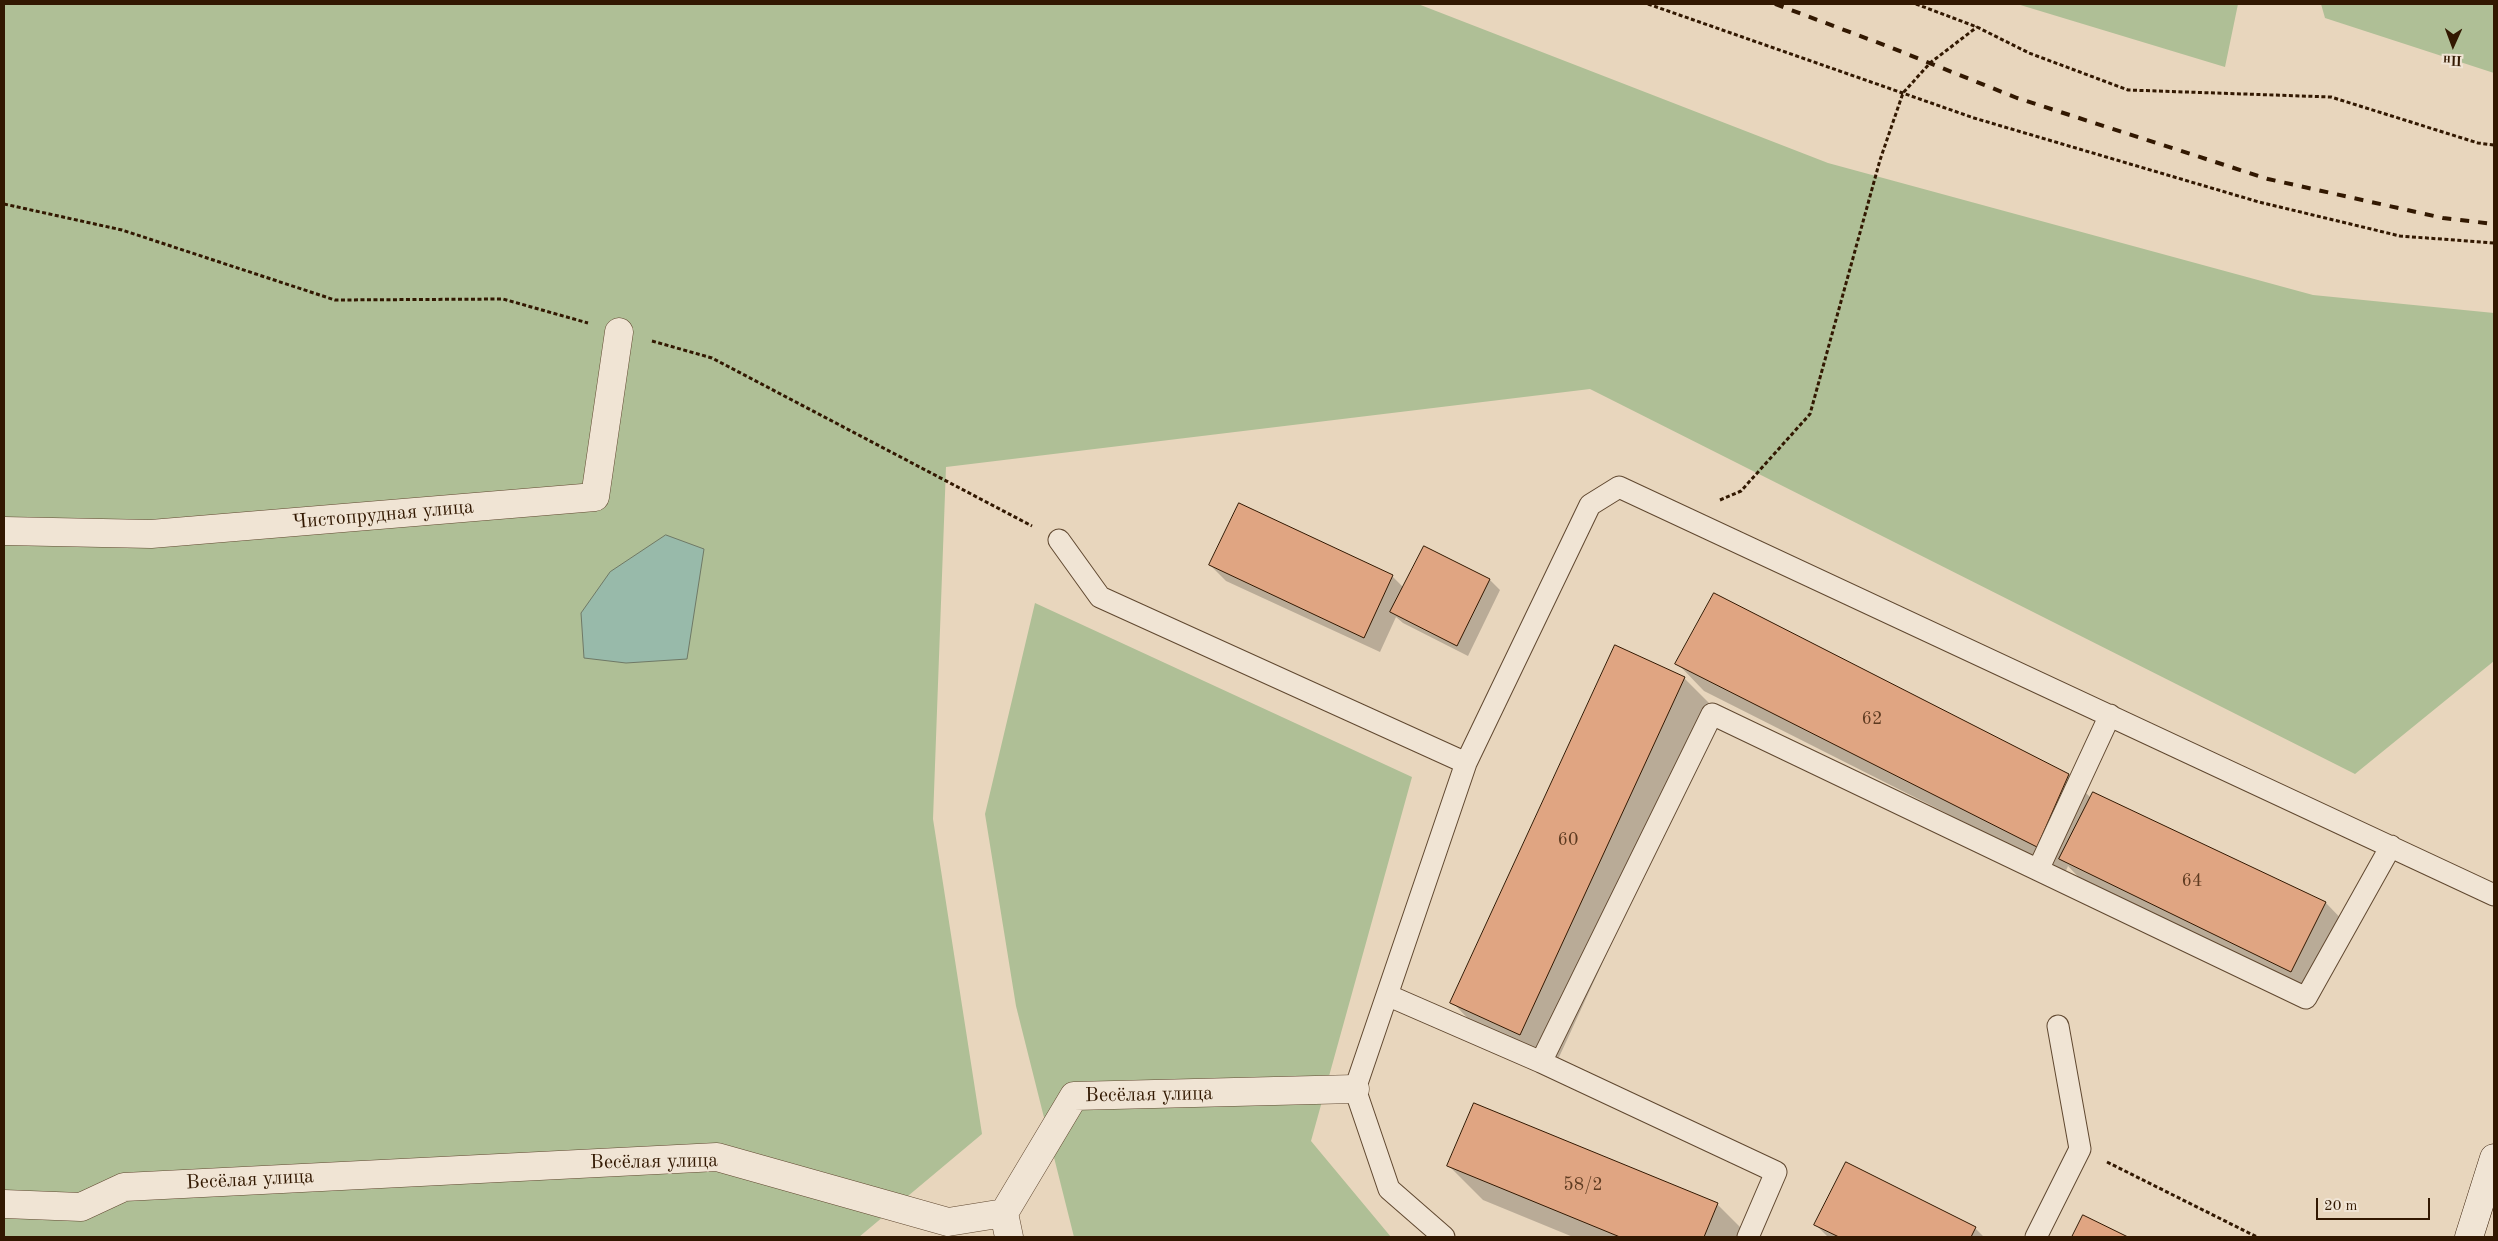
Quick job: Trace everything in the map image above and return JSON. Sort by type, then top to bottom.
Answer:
[{"type":"street","name":"Чистопрудная улица","points":[[4,532],[151,534],[595,497],[620,332]]},
{"type":"street","name":"Весёлая улица","points":[[4,1204],[81,1207],[124,1187],[717,1157],[948,1222],[1007,1225],[1074,1096],[1355,1089]]},
{"type":"street","points":[[2469,1237],[2494,1158]]},
{"type":"lane","points":[[1444,1237],[1389,1189],[1355,1089],[1466,763],[1590,505],[1619,487],[2494,895]]},
{"type":"lane","points":[[1059,540],[1100,597],[1466,763]]},
{"type":"lane","points":[[1541,1062],[1712,714],[2306,998],[2391,846]]},
{"type":"lane","points":[[2038,870],[2110,716]]},
{"type":"lane","points":[[1387,995],[1541,1062],[1776,1172],[1748,1237]]},
{"type":"lane","points":[[2036,1237],[2080,1149],[2058,1026]]},
{"type":"path","points":[[1648,4],[1974,118],[2259,202],[2400,236],[2494,243]]},
{"type":"path","points":[[1916,4],[1977,27],[2028,53],[2128,90],[2331,97],[2478,143],[2494,145]]},
{"type":"path","points":[[1683,516],[1741,490],[1810,414],[1880,160],[1902,93],[1930,63],[1977,27]]},
{"type":"path","points":[[4,204],[122,230],[335,300],[503,298],[712,358],[1059,540]]},
{"type":"path","points":[[2080,1149],[2257,1237]]},
{"type":"shaded area","points":[[4,4],[1418,4],[1828,163],[2313,295],[2494,313],[2494,661],[2355,774],[1590,389],[946,467],[933,819],[982,1134],[859,1237],[4,1237]]},
{"type":"shaded area","points":[[2017,4],[2238,4],[2225,67]]},
{"type":"shaded area","points":[[2321,4],[2494,4],[2494,73],[2325,18]]},
{"type":"shaded area","points":[[666,535],[704,549],[687,659],[626,663],[584,658],[581,613],[610,572]]},
{"type":"shaded area","points":[[1035,603],[1412,777],[1311,1141],[1391,1237],[1074,1237],[1016,1006],[985,814]]},
{"type":"building","points":[[1239,503],[1393,575],[1364,638],[1209,565]]},
{"type":"building","points":[[1424,546],[1490,579],[1457,646],[1390,612]]},
{"type":"building","points":[[1714,593],[2069,774],[2037,847],[1675,664]]},
{"type":"building","points":[[1615,645],[1685,677],[1520,1035],[1450,1003]]},
{"type":"building","points":[[2093,792],[2326,902],[2291,972],[2059,859]]},
{"type":"building","points":[[1474,1103],[1718,1203],[1704,1237],[1620,1237],[1447,1166]]},
{"type":"building","points":[[1846,1162],[1976,1227],[1971,1237],[1839,1237],[1814,1225]]},
{"type":"building","points":[[2083,1215],[2128,1237],[2072,1237]]},
{"type":"railway","points":[[1775,4],[2017,98],[2268,179],[2443,218],[2494,224]]}]
